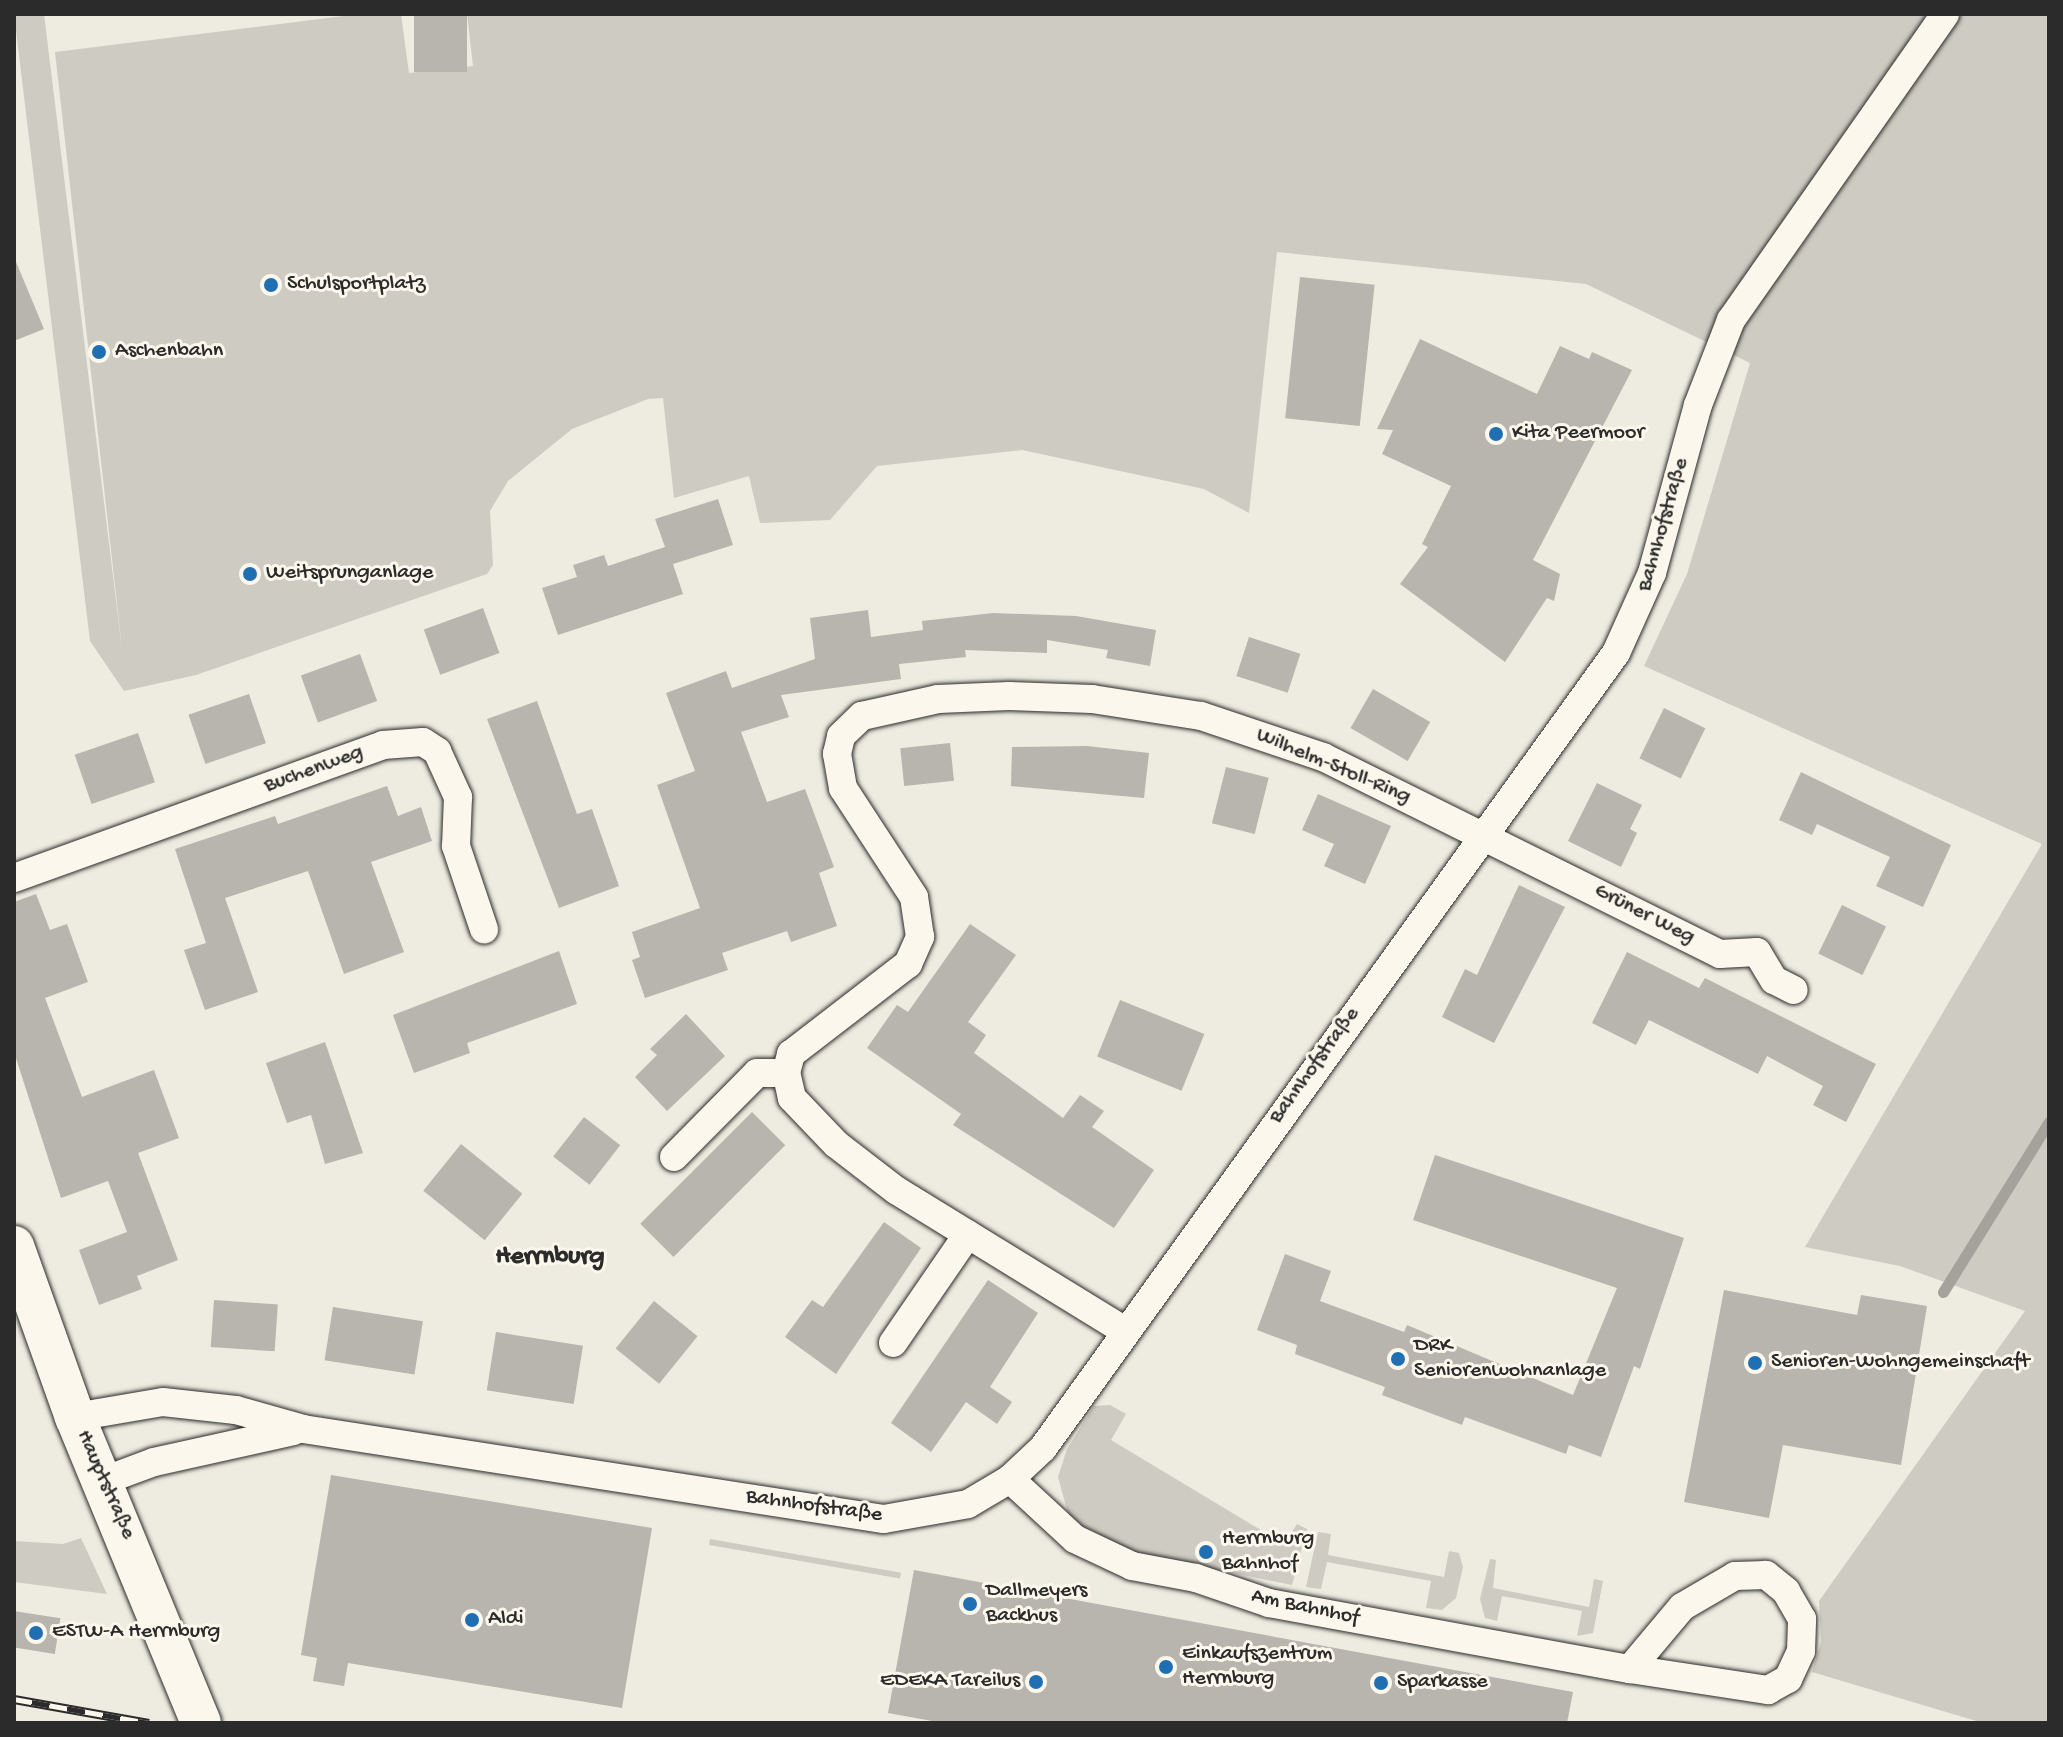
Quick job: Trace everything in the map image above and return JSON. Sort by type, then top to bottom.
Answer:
[{"type":"main road","name":"Hauptstraße","points":[[14,1246],[75,1417],[201,1723]]},
{"type":"street","name":"Bahnhofstraße","points":[[75,1417],[163,1402],[236,1410],[303,1429],[884,1519],[968,1504],[1010,1479],[1043,1448],[1631,627],[1698,405],[1731,320],[1945,14]]},
{"type":"street","name":"Wilhelm-Stoll-Ring","points":[[786,1073],[805,1038],[908,964],[920,937],[914,897],[843,788],[837,754],[841,736],[862,716],[938,699],[1009,696],[1092,699],[1201,716],[1323,757],[1484,835]]},
{"type":"street","name":"Buchenweg","points":[[14,878],[383,745],[423,742],[437,751],[458,797],[456,846],[484,929]]},
{"type":"street","name":"Grüner Weg","points":[[1484,835],[1720,954],[1757,952],[1774,980],[1794,990]]},
{"type":"street","points":[[674,1157],[757,1073],[786,1073],[792,1098],[836,1144],[968,1234],[1125,1331]]},
{"type":"street","points":[[893,1343],[968,1234]]},
{"type":"street","name":"Bahnhofstraße","points":[[103,1481],[154,1462],[303,1429]]},
{"type":"street","name":"Am Bahnhof","points":[[1010,1479],[1075,1539],[1132,1566],[1196,1578],[1269,1603],[1630,1669],[1768,1690],[1788,1679],[1801,1651],[1802,1619],[1786,1591],[1766,1575],[1735,1576],[1682,1607],[1630,1669]]},
{"type":"shaded area","points":[[14,14],[44,14],[123,657],[55,52],[360,14],[401,14],[409,73],[473,66],[467,14],[2049,14],[2049,1723],[1983,1723],[1812,1672],[1821,1642],[1819,1601],[2025,1311],[1900,1266],[1805,1247],[2042,844],[1644,666],[1687,574],[1750,363],[1586,284],[1277,252],[1249,513],[1204,489],[1022,450],[877,466],[830,520],[760,523],[749,476],[674,498],[663,398],[648,399],[572,429],[508,481],[490,511],[493,565],[487,574],[196,675],[124,691],[90,641]]},
{"type":"shaded area","points":[[1110,1405],[1126,1414],[1111,1440],[1284,1544],[1297,1524],[1307,1529],[1292,1585],[1134,1553],[1093,1536],[1069,1517],[1058,1477],[1067,1449],[1094,1406]]},
{"type":"shaded area","points":[[1318,1532],[1331,1534],[1328,1555],[1444,1577],[1449,1551],[1459,1553],[1463,1567],[1456,1598],[1442,1610],[1426,1608],[1431,1581],[1327,1562],[1321,1589],[1306,1587]]},
{"type":"shaded area","points":[[81,1538],[107,1594],[14,1582],[14,1541],[63,1544]]},
{"type":"shaded area","points":[[710,1539],[901,1573],[900,1579],[709,1545]]},
{"type":"shaded area","points":[[1490,1559],[1496,1560],[1493,1588],[1589,1607],[1594,1579],[1603,1581],[1593,1633],[1577,1636],[1582,1611],[1502,1596],[1497,1621],[1485,1618],[1480,1599]]},
{"type":"building","points":[[414,14],[467,14],[467,72],[414,72]]},
{"type":"building","points":[[14,257],[44,329],[14,341]]},
{"type":"building","points":[[1300,277],[1375,285],[1360,426],[1285,418]]},
{"type":"building","points":[[1420,339],[1537,394],[1560,346],[1589,359],[1592,352],[1632,370],[1533,560],[1560,574],[1554,601],[1547,598],[1505,662],[1400,584],[1428,547],[1422,544],[1451,486],[1382,454],[1393,430],[1377,429]]},
{"type":"building","points":[[718,499],[733,545],[673,564],[683,594],[558,635],[542,588],[577,577],[573,565],[604,555],[608,566],[665,547],[655,519]]},
{"type":"building","points":[[483,608],[499,653],[440,675],[424,630]]},
{"type":"building","points":[[868,610],[871,637],[923,630],[922,621],[993,613],[1076,616],[1156,630],[1150,666],[1106,658],[1108,650],[1047,640],[1047,653],[965,650],[966,657],[899,664],[901,679],[781,695],[789,717],[741,732],[767,802],[805,789],[834,867],[819,873],[837,926],[791,942],[787,931],[722,953],[728,970],[645,998],[632,960],[640,957],[632,932],[700,908],[657,785],[695,771],[666,693],[726,671],[732,688],[815,659],[810,618]]},
{"type":"building","points":[[1249,637],[1300,654],[1288,693],[1236,676]]},
{"type":"building","points":[[360,654],[377,701],[318,723],[301,676]]},
{"type":"building","points":[[1373,689],[1430,722],[1408,761],[1350,728]]},
{"type":"building","points":[[249,694],[266,743],[205,764],[188,715]]},
{"type":"building","points":[[537,701],[577,814],[592,809],[619,886],[559,908],[487,719]]},
{"type":"building","points":[[1664,708],[1705,728],[1681,778],[1639,758]]},
{"type":"building","points":[[138,733],[155,782],[92,804],[75,755]]},
{"type":"building","points":[[950,743],[954,781],[904,786],[900,748]]},
{"type":"building","points":[[1087,746],[1149,753],[1144,798],[1011,786],[1012,747]]},
{"type":"building","points":[[1226,767],[1269,778],[1255,834],[1212,823]]},
{"type":"building","points":[[1801,772],[1951,845],[1923,907],[1876,886],[1890,857],[1817,824],[1812,835],[1779,820]]},
{"type":"building","points":[[1597,783],[1642,805],[1630,829],[1637,833],[1621,867],[1568,841]]},
{"type":"building","points":[[387,786],[398,816],[421,807],[432,841],[371,862],[404,952],[344,974],[308,871],[225,898],[258,992],[205,1010],[184,950],[206,943],[175,849],[275,816],[278,824]]},
{"type":"building","points":[[1318,794],[1391,826],[1365,884],[1324,866],[1334,844],[1302,830]]},
{"type":"building","points":[[1519,885],[1565,907],[1494,1043],[1442,1017],[1465,969],[1477,975]]},
{"type":"building","points":[[36,894],[50,930],[67,924],[88,982],[45,998],[82,1097],[154,1070],[179,1138],[138,1153],[178,1260],[137,1276],[142,1289],[99,1305],[79,1250],[127,1232],[108,1181],[61,1198],[14,1052],[14,902]]},
{"type":"building","points":[[1842,905],[1886,926],[1862,975],[1818,954]]},
{"type":"building","points":[[970,924],[1016,955],[968,1022],[986,1035],[974,1053],[1063,1118],[1080,1095],[1104,1111],[1092,1127],[1154,1170],[1114,1228],[953,1125],[961,1114],[867,1048],[897,1005],[908,1012]]},
{"type":"building","points":[[559,951],[577,1004],[467,1043],[470,1053],[414,1073],[393,1015]]},
{"type":"building","points":[[1627,952],[1699,988],[1705,978],[1876,1064],[1846,1122],[1813,1105],[1823,1086],[1767,1056],[1758,1074],[1649,1020],[1636,1045],[1592,1023]]},
{"type":"building","points":[[1120,1000],[1204,1034],[1182,1091],[1097,1057]]},
{"type":"building","points":[[686,1014],[725,1056],[667,1111],[635,1077],[657,1055],[650,1049]]},
{"type":"building","points":[[325,1042],[363,1153],[325,1164],[311,1115],[287,1123],[266,1063]]},
{"type":"building","points":[[752,1112],[785,1145],[674,1257],[640,1224]]},
{"type":"building","points":[[584,1117],[620,1145],[589,1185],[553,1156]]},
{"type":"building","points":[[461,1144],[522,1194],[485,1240],[423,1191]]},
{"type":"building","points":[[1435,1155],[1684,1238],[1640,1369],[1634,1366],[1601,1457],[1569,1445],[1566,1454],[1465,1417],[1462,1425],[1382,1395],[1385,1387],[1295,1354],[1297,1345],[1257,1330],[1285,1254],[1331,1271],[1320,1301],[1404,1332],[1407,1325],[1573,1395],[1617,1288],[1413,1220]]},
{"type":"building","points":[[884,1222],[921,1248],[836,1374],[785,1337],[812,1300],[823,1307]]},
{"type":"building","points":[[988,1280],[1038,1313],[990,1387],[1012,1402],[997,1424],[966,1402],[931,1452],[891,1423]]},
{"type":"building","points":[[1724,1290],[1857,1315],[1861,1295],[1927,1306],[1901,1465],[1783,1445],[1769,1518],[1684,1502]]},
{"type":"building","points":[[214,1300],[278,1304],[275,1351],[211,1347]]},
{"type":"building","points":[[654,1301],[698,1336],[659,1384],[616,1348]]},
{"type":"building","points":[[333,1307],[423,1321],[414,1375],[325,1360]]},
{"type":"building","points":[[496,1332],[583,1346],[574,1404],[487,1390]]},
{"type":"building","name":"Aldi","points":[[331,1475],[652,1528],[622,1708],[348,1663],[344,1686],[313,1681],[317,1658],[301,1655]]},
{"type":"building","name":"Einkaufszentrum Herrnburg","points":[[914,1570],[1573,1692],[1567,1723],[943,1723],[888,1713]]},
{"type":"building","name":"ESTW-A Herrnburg","points":[[14,1611],[60,1618],[55,1654],[14,1647]]},
{"type":"waterway","points":[[1943,1292],[2049,1122]]},
{"type":"railway","points":[[14,1699],[149,1723]]},
{"type":"place","name":"Schulsportplatz","points":[[271,285]]},
{"type":"place","name":"Aschenbahn","points":[[99,352]]},
{"type":"place","name":"Kita Peermoor","points":[[1496,434]]},
{"type":"place","name":"Weitsprunganlage","points":[[250,574]]},
{"type":"place","name":"DRK Seniorenwohnanlage","points":[[1398,1359]]},
{"type":"place","name":"Senioren-Wohngemeinschaft","points":[[1755,1363]]},
{"type":"place","name":"Herrnburg Bahnhof","points":[[1206,1552]]},
{"type":"place","name":"Dallmeyers Backhus","points":[[970,1604]]},
{"type":"place","name":"Aldi","points":[[472,1620]]},
{"type":"place","name":"ESTW-A Herrnburg","points":[[36,1633]]},
{"type":"place","name":"Einkaufszentrum Herrnburg","points":[[1166,1667]]},
{"type":"place","name":"EDEKA Tareilus","points":[[1036,1682]]},
{"type":"place","name":"Sparkasse","points":[[1381,1683]]},
{"type":"district","name":"Herrnburg","points":[[550,1258]]}]
